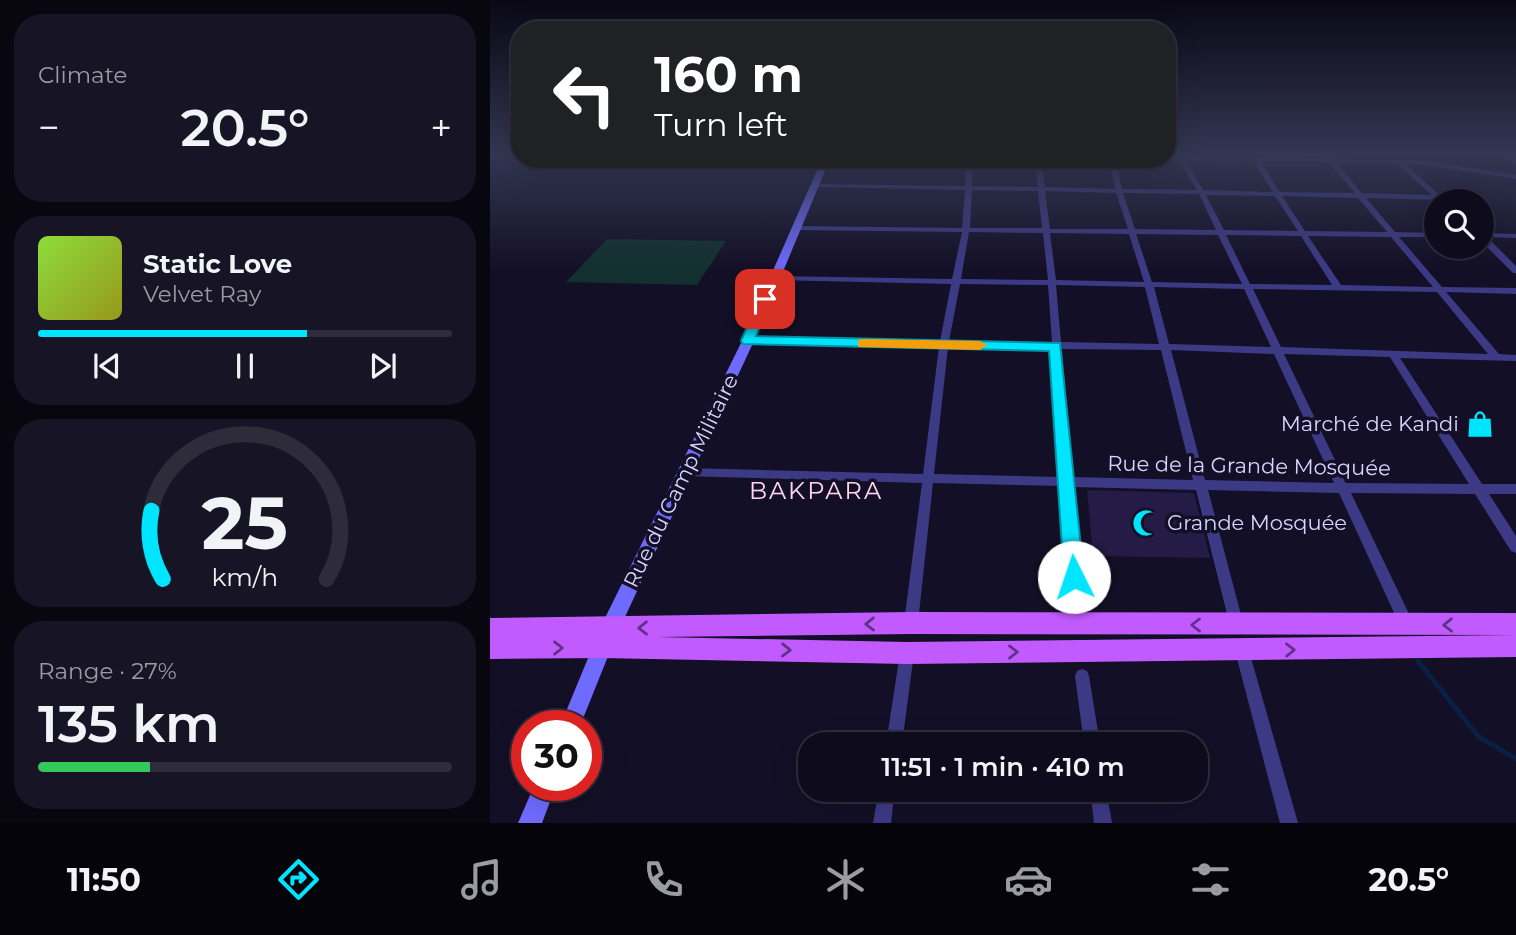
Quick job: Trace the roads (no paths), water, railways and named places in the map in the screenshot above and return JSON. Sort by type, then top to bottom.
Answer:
[{"type":"main road","points":[[490,648],[606,638],[911,623],[1237,626],[1516,624]]},
{"type":"main road","points":[[490,629],[606,638],[907,653],[1516,646]]},
{"type":"street","name":"Rue du Camp Militaire","points":[[577,710],[606,638],[748,341],[811,193]]},
{"type":"street","points":[[911,623],[944,345],[966,229],[968,193]]},
{"type":"street","points":[[1043,193],[1078,625]]},
{"type":"street","points":[[1120,193],[1149,285],[1237,626]]},
{"type":"street","points":[[1202,193],[1407,626]]},
{"type":"street","points":[[1255,193],[1424,198]]},
{"type":"street","points":[[1278,194],[1339,289]]},
{"type":"street","points":[[1361,195],[1439,292],[1496,357]]},
{"type":"street","points":[[795,228],[1424,235]]},
{"type":"street","points":[[1494,236],[1516,236]]},
{"type":"street","points":[[1494,248],[1516,271]]},
{"type":"street","points":[[774,278],[1439,292],[1516,291]]},
{"type":"street","points":[[748,341],[1165,347],[1516,358]]},
{"type":"street","points":[[1392,353],[1516,547]]},
{"type":"street","name":"Rue de la Grande Mosquée","points":[[687,473],[1340,488],[1516,489]]},
{"type":"street","points":[[1242,651],[1289,823]]},
{"type":"street","points":[[896,732],[907,653]]},
{"type":"street","points":[[1082,676],[1090,732]]},
{"type":"street","points":[[530,823],[539,801]]},
{"type":"street","points":[[882,823],[885,802]]},
{"type":"street","points":[[1100,802],[1103,823]]},
{"type":"waterway","points":[[1418,661],[1478,736],[1516,759]]},
{"type":"place","name":"Marché de Kandi","points":[[1480,424]]},
{"type":"place","name":"Grande Mosquée","points":[[1146,523]]},
{"type":"district","name":"BAKPARA","points":[[816,491]]}]
